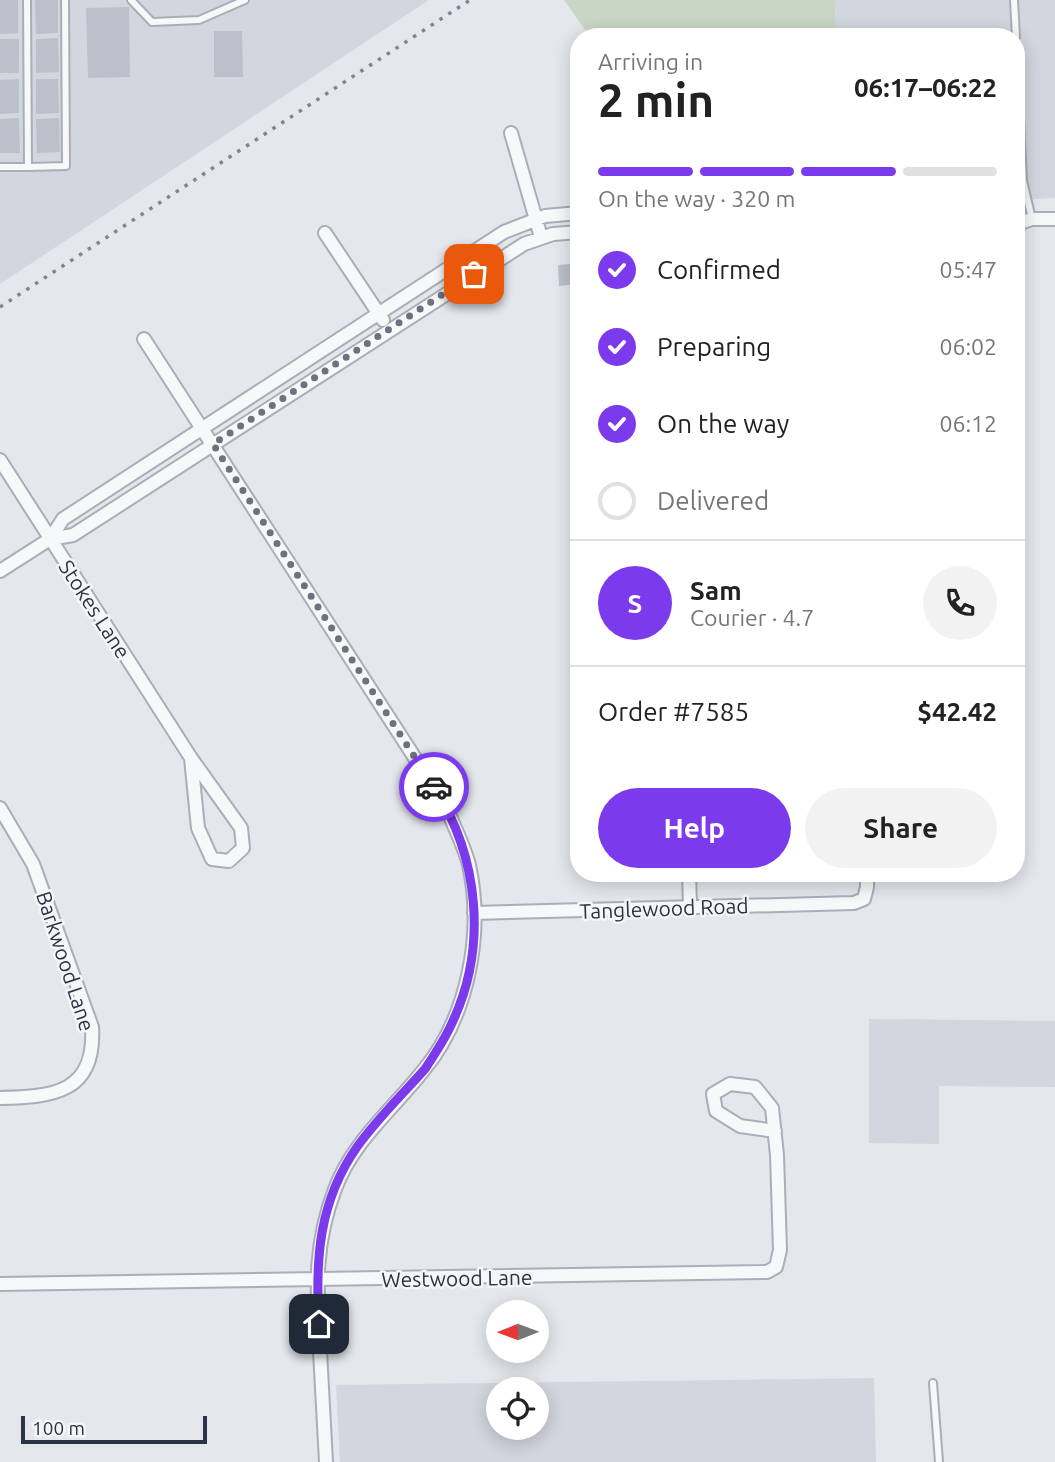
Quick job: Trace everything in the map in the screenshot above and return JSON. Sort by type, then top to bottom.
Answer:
[{"type":"street","points":[[512,133],[541,237]]},
{"type":"street","points":[[0,571],[50,538],[63,519],[504,232],[536,219],[570,213]]},
{"type":"street","points":[[1025,216],[1032,219]]},
{"type":"street","points":[[1025,221],[1055,219]]},
{"type":"street","points":[[325,233],[389,330]]},
{"type":"street","points":[[50,538],[73,536],[524,244],[541,237],[570,233]]},
{"type":"street","points":[[144,339],[446,806],[469,864],[474,913],[468,978],[453,1021],[425,1069],[370,1130],[345,1166],[320,1239],[316,1280],[326,1462]]},
{"type":"street","name":"Stokes Lane","points":[[0,460],[191,758],[241,828],[243,848],[229,861],[212,859],[198,828],[191,758]]},
{"type":"street","name":"Barkwood Lane","points":[[0,808],[33,864],[92,1027],[93,1047],[87,1067],[72,1086],[46,1096],[0,1098]]},
{"type":"street","points":[[689,882],[690,907]]},
{"type":"street","name":"Tanglewood Road","points":[[474,913],[854,902],[864,899],[867,882]]},
{"type":"street","name":"Westwood Lane","points":[[0,1284],[767,1272],[776,1267],[780,1250],[775,1131],[772,1108],[755,1087],[730,1084],[713,1094],[716,1111],[740,1126],[775,1131]]},
{"type":"lane","points":[[27,0],[28,167]]},
{"type":"lane","points":[[0,167],[66,166],[65,0]]},
{"type":"lane","points":[[131,0],[152,22],[199,20],[245,0]]},
{"type":"lane","points":[[1014,0],[1016,28]]},
{"type":"lane","points":[[1025,189],[1032,219]]},
{"type":"lane","points":[[933,1383],[939,1462]]},
{"type":"shaded area","points":[[0,0],[429,0],[0,284]]},
{"type":"shaded area","points":[[835,0],[1055,0],[1055,198],[1025,200],[1025,28],[836,28]]},
{"type":"shaded area","points":[[869,1019],[1055,1021],[1055,1087],[939,1086],[939,1144],[869,1143]]},
{"type":"shaded area","points":[[874,1378],[876,1462],[340,1462],[336,1385],[486,1383],[486,1440],[549,1440],[549,1382]]},
{"type":"green space","points":[[564,0],[835,0],[836,28],[584,28]]},
{"type":"building","points":[[0,0],[18,0],[18,33],[0,34]]},
{"type":"building","points":[[35,0],[58,0],[58,33],[36,34]]},
{"type":"building","points":[[129,7],[130,77],[88,78],[86,8]]},
{"type":"building","points":[[214,31],[242,31],[243,77],[214,77]]},
{"type":"building","points":[[58,38],[59,72],[36,73],[36,39]]},
{"type":"building","points":[[0,39],[19,39],[19,73],[0,73]]},
{"type":"building","points":[[19,79],[19,113],[0,114],[0,80]]},
{"type":"building","points":[[36,79],[58,79],[59,113],[36,114]]},
{"type":"building","points":[[19,118],[20,153],[0,153],[0,119]]},
{"type":"building","points":[[59,118],[60,152],[37,153],[36,119]]},
{"type":"building","points":[[570,264],[570,285],[559,286],[558,265]]},
{"type":"railway","points":[[0,307],[470,0]]},
{"type":"way so far","points":[[434,787],[213,444],[474,274]]},
{"type":"route","points":[[319,1324],[317,1258],[336,1186],[345,1166],[370,1130],[434,1056],[453,1021],[468,978],[474,933],[469,864],[446,806],[434,787]]}]
